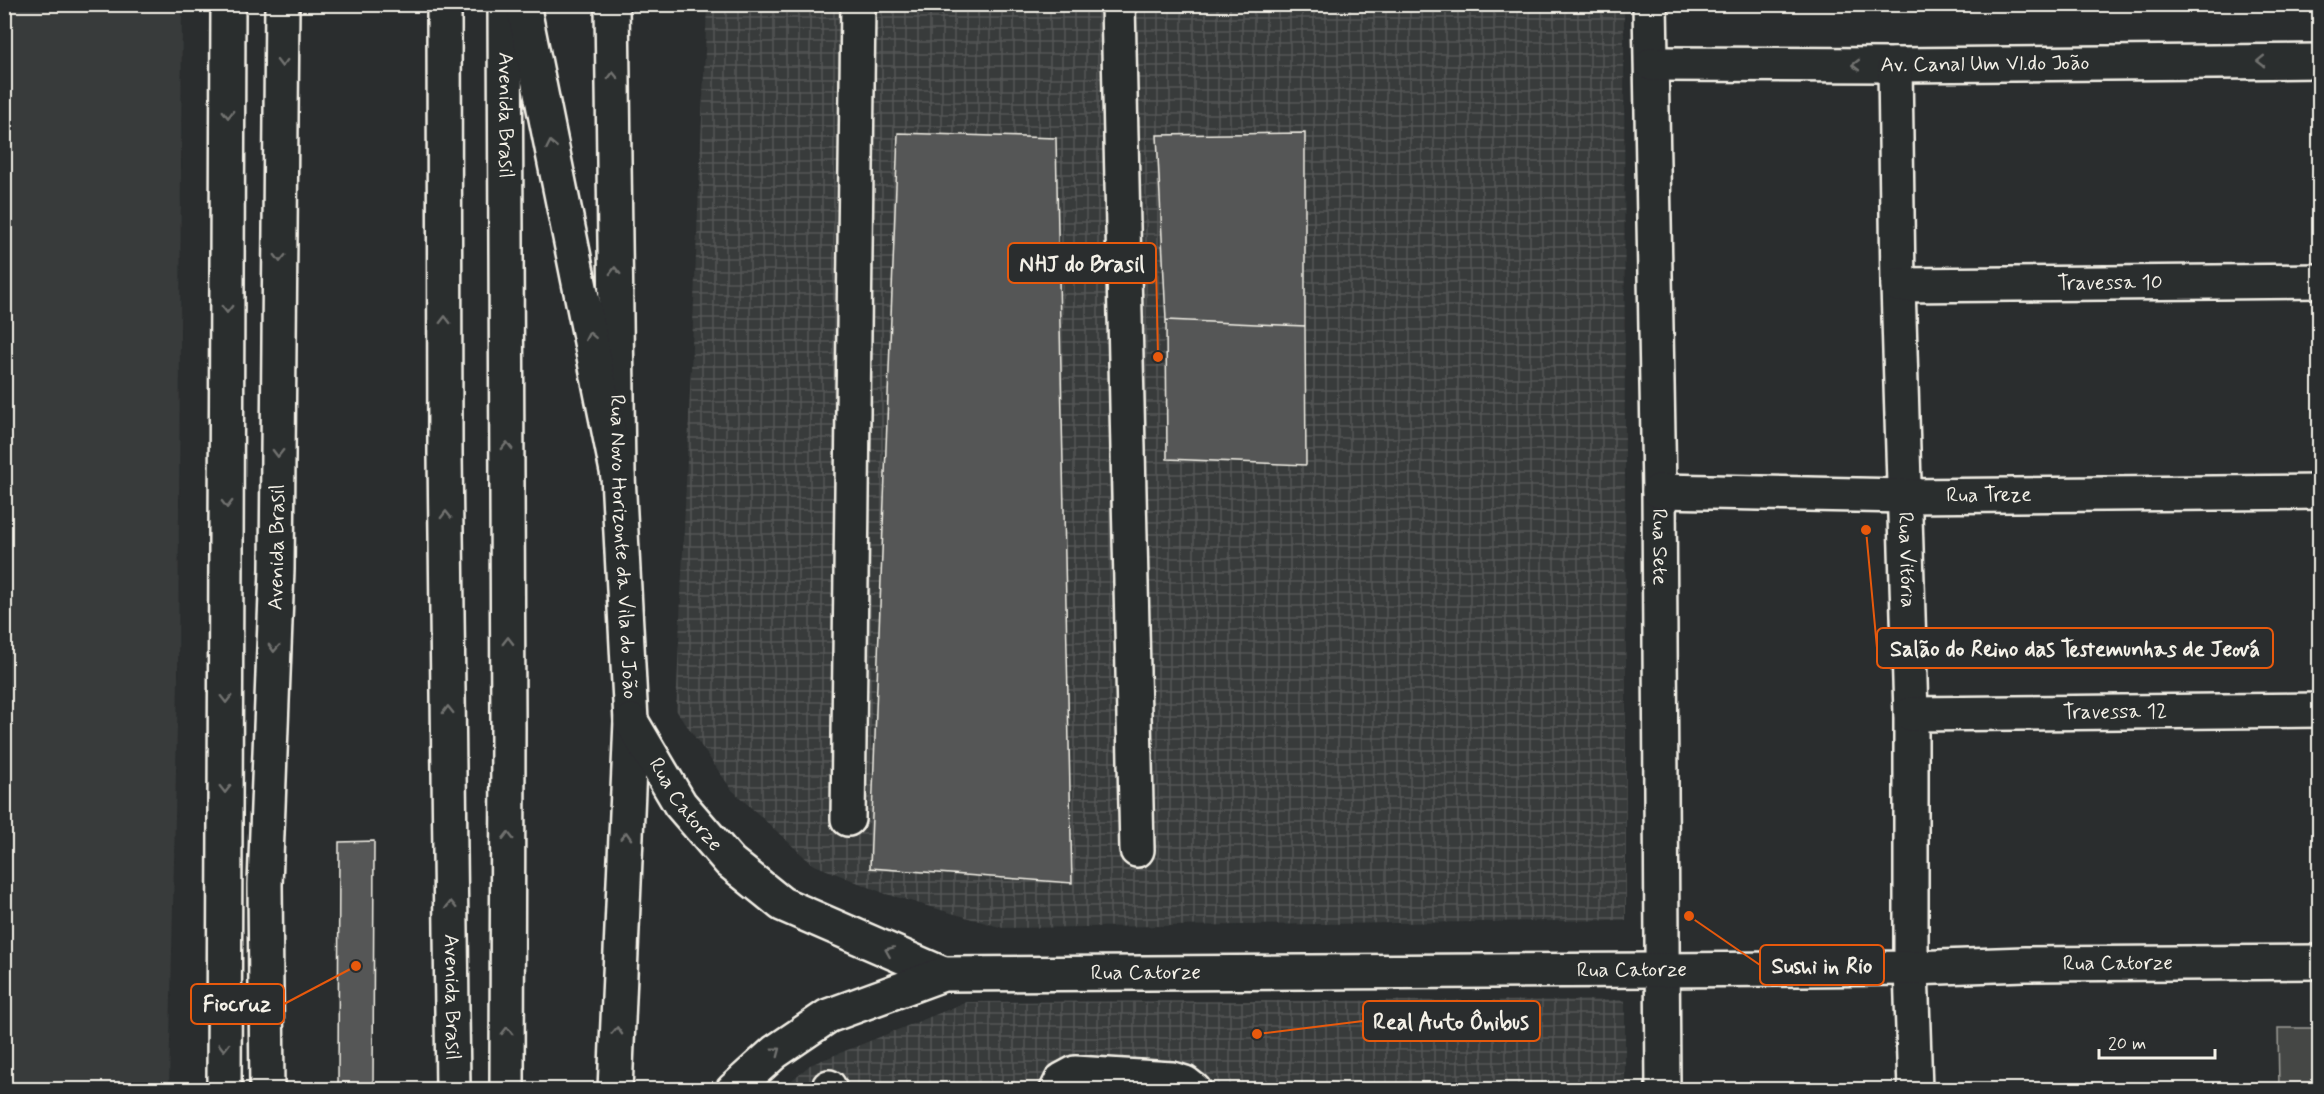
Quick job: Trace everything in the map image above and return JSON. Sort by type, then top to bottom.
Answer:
[{"type":"main road","points":[[224,1089],[228,4]]},
{"type":"main road","name":"Avenida Brasil","points":[[267,1089],[265,885],[277,569],[282,4]]},
{"type":"main road","name":"Avenida Brasil","points":[[444,4],[445,442],[453,1089]]},
{"type":"main road","name":"Avenida Brasil","points":[[505,4],[507,1089]]},
{"type":"main road","points":[[523,4],[618,476]]},
{"type":"main road","name":"Rua Novo Horizonte da Vila do João","points":[[612,4],[618,476],[631,721],[615,1089]]},
{"type":"main road","points":[[848,819],[858,4]]},
{"type":"main road","points":[[1118,4],[1137,850]]},
{"type":"main road","name":"Rua Sete","points":[[1650,4],[1659,491],[1662,1089]]},
{"type":"main road","name":"Av. Canal Um Vl.do João","points":[[1652,64],[1895,65],[2319,61]]},
{"type":"main road","name":"Rua Vitória","points":[[1895,65],[1898,285],[1911,714],[1911,968],[1915,1089]]},
{"type":"main road","name":"Travessa 10","points":[[1898,285],[2319,281]]},
{"type":"main road","name":"Rua Treze","points":[[1659,491],[1905,496],[2319,492]]},
{"type":"main road","name":"Travessa 12","points":[[1911,714],[2319,710]]},
{"type":"main road","name":"Rua Catorze","points":[[631,721],[680,804],[730,862],[782,904],[943,974]]},
{"type":"main road","name":"Rua Catorze","points":[[733,1089],[775,1052],[828,1016],[943,974],[1911,968],[2025,964],[2319,962]]},
{"type":"main road","points":[[1057,1089],[1062,1080],[1075,1073],[1172,1079],[1194,1089]]},
{"type":"shaded area","points":[[5,4],[182,5],[178,683],[169,1089],[5,1089]]},
{"type":"shaded area","points":[[707,5],[1624,5],[1626,920],[1003,928],[886,894],[812,864],[732,790],[676,710]]},
{"type":"shaded area","points":[[1625,1000],[1625,1089],[780,1090],[810,1065],[967,1002]]},
{"type":"shaded area","points":[[2278,1028],[2319,1028],[2319,1089],[2279,1089]]},
{"type":"building","points":[[898,133],[1056,138],[1072,883],[870,868]]},
{"type":"building","points":[[1305,133],[1305,326],[1166,320],[1157,135]]},
{"type":"building","points":[[1166,320],[1305,326],[1306,465],[1167,459]]},
{"type":"building","points":[[374,841],[373,1090],[338,1090],[339,842]]},
{"type":"place","name":"NHJ do Brasil","points":[[1158,357]]},
{"type":"place","name":"Salão do Reino das Testemunhas de Jeová","points":[[1866,530]]},
{"type":"place","name":"Sushi in Rio","points":[[1689,916]]},
{"type":"place","name":"Fiocruz","points":[[356,966]]},
{"type":"place","name":"Real Auto Ônibus","points":[[1257,1034]]}]
